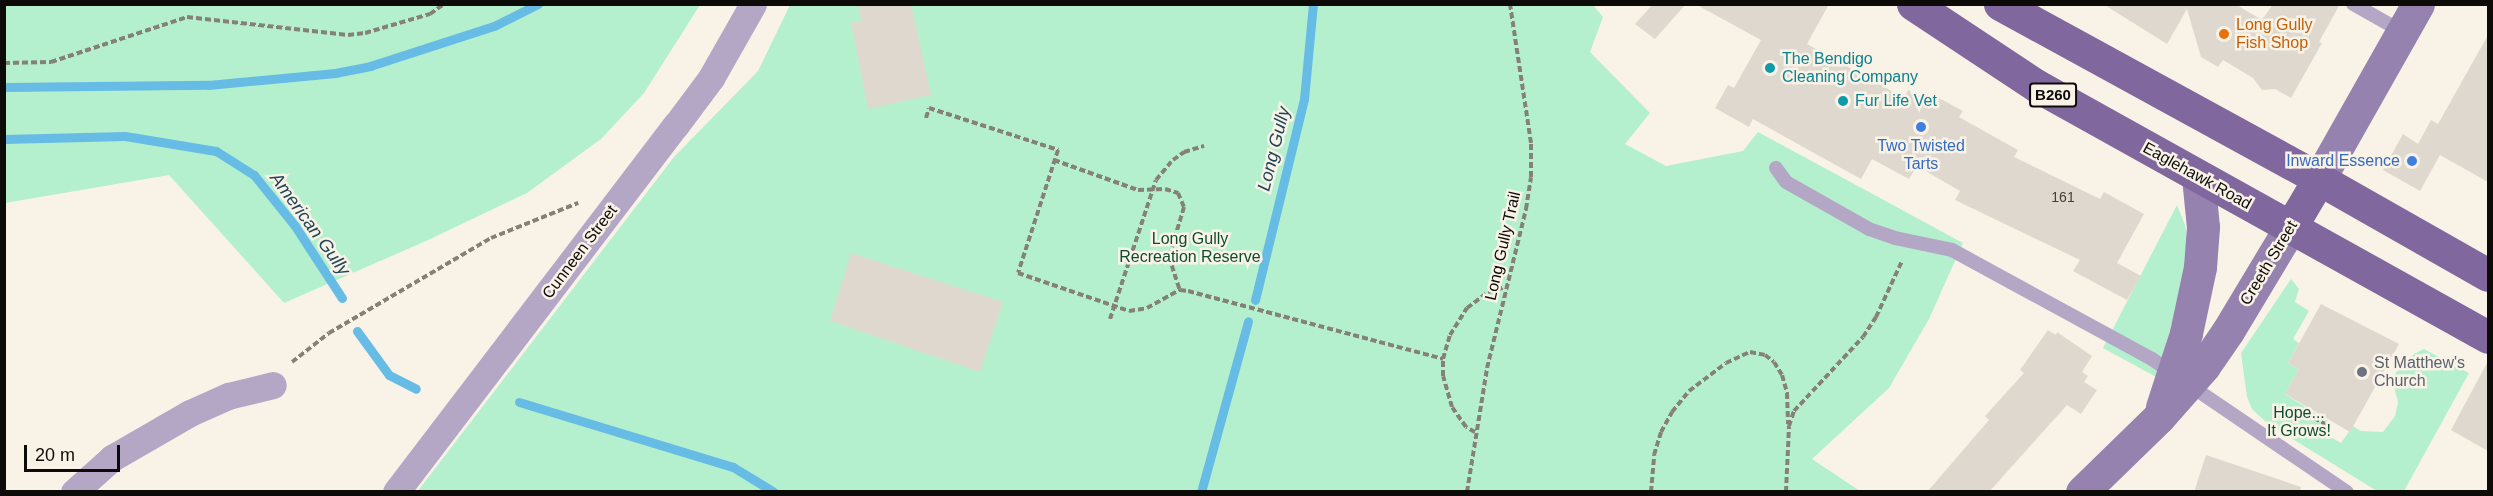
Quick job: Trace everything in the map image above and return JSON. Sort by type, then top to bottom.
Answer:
[{"type":"main road","name":"Eaglehawk Road","points":[[1913,4],[2002,65],[2198,177],[2488,337]]},
{"type":"main road","points":[[2000,4],[2319,179],[2488,275]]},
{"type":"main road","name":"Creeth Street","points":[[2180,379],[2223,339],[2319,179],[2410,18]]},
{"type":"main road","points":[[2082,492],[2159,417],[2180,379],[2186,333],[2200,267],[2203,227],[2198,177]]},
{"type":"street","name":"Cunneen Street","points":[[396,492],[711,78],[753,4]]},
{"type":"street","points":[[74,492],[112,458],[190,413],[228,396],[273,385]]},
{"type":"lane","points":[[2353,4],[2410,18]]},
{"type":"lane","points":[[1776,168],[1786,182],[1869,229],[1943,247],[1962,255],[2151,359],[2347,492]]},
{"type":"path","points":[[4,63],[51,62],[187,17],[348,35],[365,33],[430,14],[444,4]]},
{"type":"path","name":"Long Gully Trail","points":[[1467,492],[1475,432],[1506,287],[1526,209],[1531,177],[1530,134],[1510,4]]},
{"type":"path","points":[[926,118],[929,108],[1058,150],[1018,273],[1114,307],[1138,311],[1180,290],[1443,359]]},
{"type":"path","points":[[1110,319],[1156,180],[1173,160],[1184,152],[1204,146]]},
{"type":"path","points":[[1054,160],[1138,190],[1172,190],[1184,202],[1182,217],[1169,257],[1180,290]]},
{"type":"path","points":[[273,385],[295,358],[328,333],[491,238],[573,204],[591,200],[620,199]]},
{"type":"path","points":[[1789,426],[1794,411],[1804,397],[1847,357],[1863,337],[1876,317],[1911,241]]},
{"type":"path","points":[[1475,432],[1466,427],[1452,407],[1443,376],[1443,359],[1450,335],[1467,308],[1488,292],[1506,287]]},
{"type":"path","points":[[1651,492],[1654,455],[1660,432],[1672,412],[1689,391],[1726,363],[1750,352],[1765,355],[1774,362],[1782,375],[1787,393],[1789,426],[1786,492]]},
{"type":"path","points":[[2242,422],[2294,409],[2327,425]]},
{"type":"green space","points":[[5,4],[700,5],[644,93],[601,139],[527,193],[426,241],[284,303],[169,175],[5,203]]},
{"type":"green space","name":"Long Gully Recreation Reserve","points":[[790,5],[1593,5],[1603,17],[1590,52],[1650,113],[1625,144],[1666,166],[1743,151],[1758,132],[1963,243],[1929,319],[1889,388],[1812,459],[1860,491],[417,492],[674,157],[758,71]]},
{"type":"green space","points":[[2177,205],[2185,225],[2189,246],[2186,276],[2156,377],[2103,348]]},
{"type":"green space","name":"Hope... It Grows!","points":[[2291,279],[2299,289],[2295,302],[2309,311],[2293,339],[2299,343],[2288,363],[2299,369],[2285,394],[2328,421],[2322,432],[2341,443],[2353,426],[2361,431],[2383,432],[2395,416],[2398,402],[2393,383],[2396,372],[2414,354],[2424,349],[2469,373],[2404,491],[2377,491],[2268,424],[2252,409],[2247,397],[2241,353]]},
{"type":"building","points":[[858,4],[911,4],[931,95],[868,109],[851,22],[861,21]]},
{"type":"building","points":[[1653,4],[1686,4],[1655,39],[1635,24]]},
{"type":"building","points":[[1695,4],[1829,4],[1807,44],[1904,98],[1908,90],[1935,105],[1939,98],[1963,111],[1959,117],[2018,150],[2014,157],[2100,199],[2104,192],[2144,214],[2117,263],[2141,276],[2127,300],[2073,271],[2080,260],[1955,200],[1960,191],[1917,166],[1909,179],[1872,159],[1861,179],[1753,119],[1749,127],[1715,108],[1728,85],[1734,88],[1761,40]]},
{"type":"building","points":[[2103,4],[2235,4],[2262,20],[2273,4],[2340,4],[2319,42],[2322,43],[2291,98],[2275,89],[2262,90],[2253,78],[2223,60],[2218,67],[2201,57],[2187,9],[2167,44]]},
{"type":"building","points":[[2488,35],[2488,182],[2440,155],[2420,191],[2383,170],[2403,134],[2418,144],[2431,120],[2438,124]]},
{"type":"building","points":[[851,253],[1003,302],[980,372],[830,321]]},
{"type":"building","name":"St Matthew's Church","points":[[2321,304],[2399,344],[2350,432],[2285,394],[2299,369],[2288,363]]},
{"type":"building","points":[[2048,330],[2056,335],[2057,332],[2092,356],[2082,372],[2088,376],[2084,382],[2097,390],[2081,414],[2067,405],[1989,492],[1927,492],[1989,420],[1985,416],[2024,373],[2020,370]]},
{"type":"building","points":[[2488,361],[2488,451],[2451,430]]},
{"type":"building","points":[[2206,455],[2301,487],[2300,492],[2194,492]]},
{"type":"waterway","points":[[4,87],[208,85],[335,73],[370,66],[494,26],[538,4]]},
{"type":"waterway","name":"Long Gully","points":[[1255,300],[1304,99],[1313,4]]},
{"type":"waterway","name":"American Gully","points":[[4,139],[125,136],[216,151],[254,175],[295,226],[342,298]]},
{"type":"waterway","name":"Long Gully","points":[[1201,492],[1248,321]]},
{"type":"waterway","name":"American Gully","points":[[357,331],[389,375],[416,389]]},
{"type":"waterway","points":[[519,402],[733,467],[774,492]]},
{"type":"place","name":"Long Gully Fish Shop","points":[[2224,34]]},
{"type":"place","name":"The Bendigo Cleaning Company","points":[[1770,68]]},
{"type":"place","name":"Fur Life Vet","points":[[1843,101]]},
{"type":"place","name":"Two Twisted Tarts","points":[[1921,127]]},
{"type":"place","name":"Inward Essence","points":[[2412,161]]},
{"type":"place","name":"St Matthew's Church","points":[[2362,372]]}]
